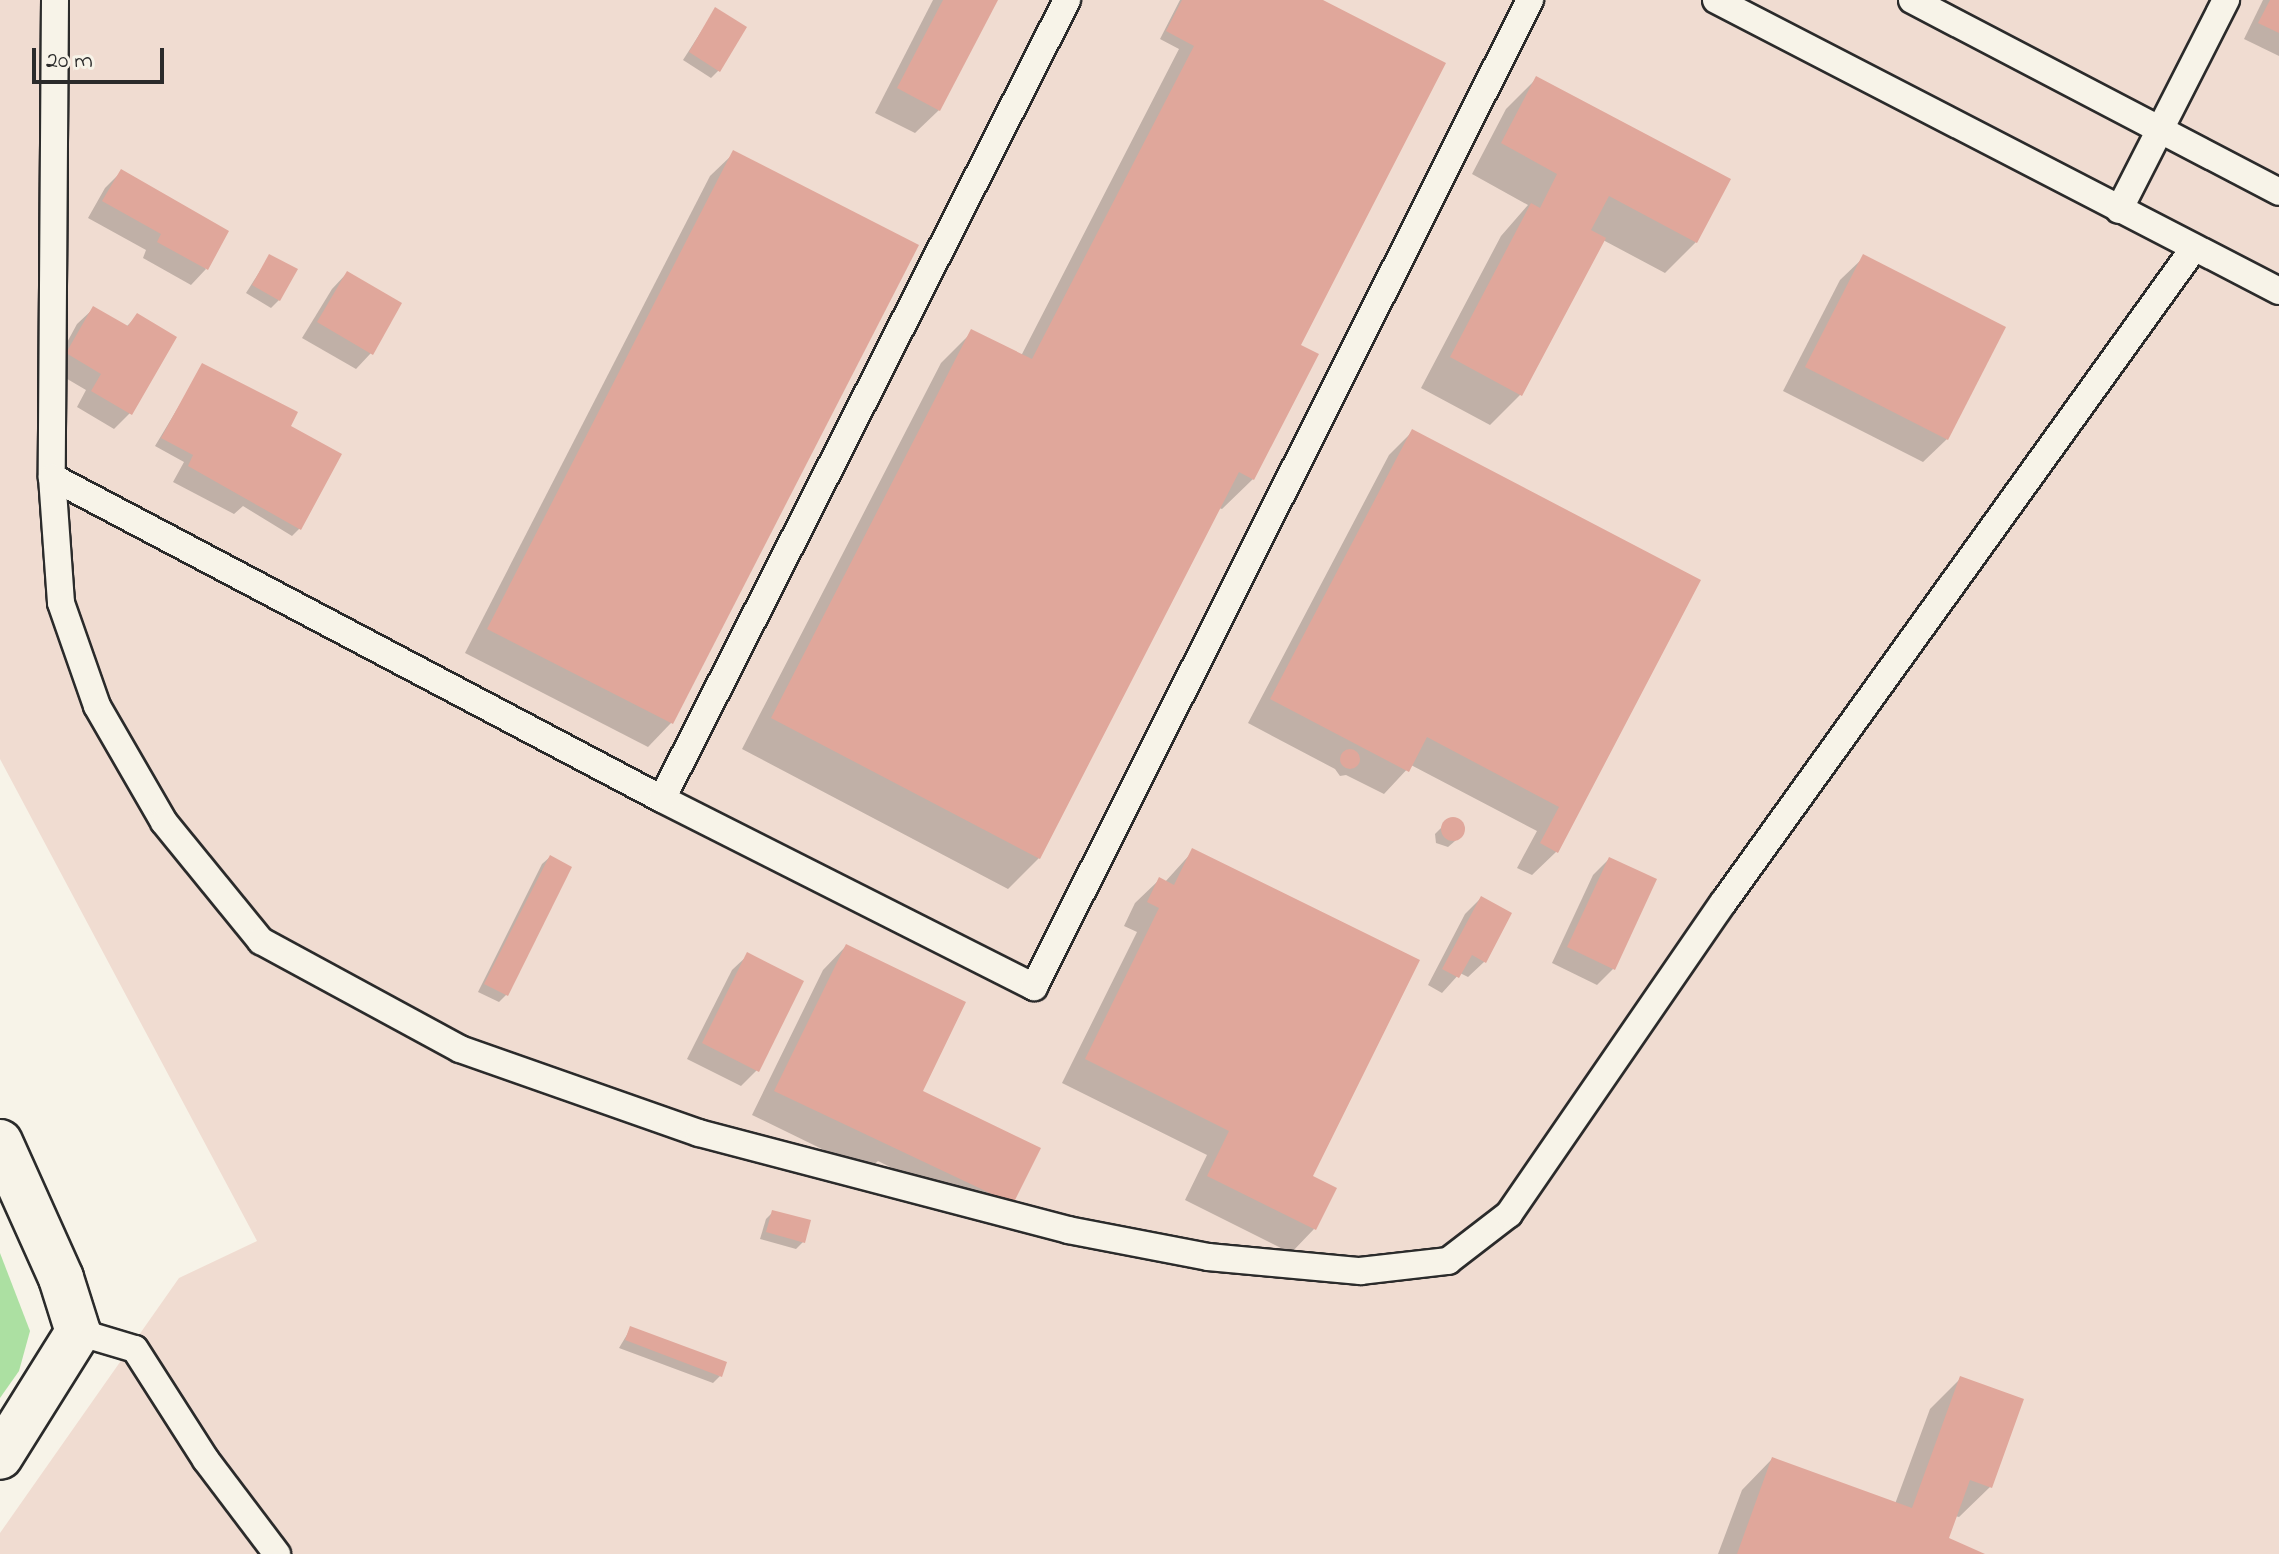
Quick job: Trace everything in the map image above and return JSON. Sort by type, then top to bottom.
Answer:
[{"type":"street","points":[[0,1142],[61,1278],[78,1332],[0,1457]]},
{"type":"lane","points":[[55,0],[52,477],[61,603],[97,706],[164,822],[261,941],[460,1049],[699,1133],[1068,1230],[1208,1257],[1360,1271],[1448,1261],[1509,1214],[1723,903],[2194,248]]},
{"type":"lane","points":[[662,799],[1067,0]]},
{"type":"lane","points":[[52,477],[662,799],[1034,987],[1530,0]]},
{"type":"lane","points":[[1716,0],[2279,291]]},
{"type":"lane","points":[[1912,0],[2279,192]]},
{"type":"lane","points":[[2119,210],[2226,0]]},
{"type":"lane","points":[[78,1332],[135,1349],[206,1460],[277,1554]]},
{"type":"shaded area","points":[[0,0],[2279,0],[2279,1554],[0,1554],[0,1533],[179,1278],[257,1241],[0,759]]},
{"type":"green space","points":[[0,1253],[30,1331],[19,1371],[0,1398]]},
{"type":"building","points":[[943,0],[998,0],[940,111],[897,88]]},
{"type":"building","points":[[1182,0],[1323,0],[1446,63],[1301,345],[1319,354],[1254,480],[1239,472],[1040,859],[771,718],[971,329],[1032,359],[1194,46],[1166,31]]},
{"type":"building","points":[[2270,0],[2279,0],[2279,33],[2258,23]]},
{"type":"building","points":[[715,7],[747,27],[720,72],[689,52]]},
{"type":"building","points":[[1536,76],[1731,179],[1697,243],[1609,196],[1591,230],[1606,238],[1522,396],[1450,357],[1531,203],[1540,208],[1557,174],[1501,143]]},
{"type":"building","points":[[733,150],[919,245],[673,724],[487,629]]},
{"type":"building","points":[[121,169],[229,231],[208,270],[157,242],[161,234],[102,201]]},
{"type":"building","points":[[269,254],[298,269],[280,301],[252,285]]},
{"type":"building","points":[[1863,254],[2006,327],[1948,440],[1805,367]]},
{"type":"building","points":[[347,271],[402,303],[373,355],[317,322]]},
{"type":"building","points":[[93,306],[128,326],[137,313],[177,337],[132,415],[91,391],[101,374],[66,353]]},
{"type":"building","points":[[202,363],[298,412],[291,426],[342,454],[301,530],[188,466],[193,455],[161,438]]},
{"type":"building","points":[[1412,429],[1701,580],[1558,853],[1540,843],[1559,807],[1427,737],[1409,772],[1270,699]]},
{"type":"building","points":[[1350,749],[1357,752],[1360,759],[1357,766],[1350,769],[1343,766],[1340,759],[1343,752]]},
{"type":"building","points":[[1453,817],[1464,824],[1465,829],[1458,840],[1453,841],[1442,834],[1441,829],[1448,818]]},
{"type":"building","points":[[1192,848],[1420,960],[1313,1176],[1337,1188],[1316,1230],[1207,1176],[1229,1131],[1085,1059],[1159,908],[1147,902],[1159,877],[1174,885]]},
{"type":"building","points":[[550,855],[572,867],[508,996],[484,984]]},
{"type":"building","points":[[1609,857],[1657,879],[1615,970],[1567,947]]},
{"type":"building","points":[[1481,896],[1512,913],[1486,963],[1472,955],[1459,978],[1442,969]]},
{"type":"building","points":[[846,944],[966,1002],[923,1091],[1041,1148],[1013,1204],[774,1091]]},
{"type":"building","points":[[747,952],[804,981],[759,1072],[702,1043]]},
{"type":"building","points":[[772,1210],[811,1220],[805,1243],[766,1232]]},
{"type":"building","points":[[630,1326],[727,1362],[722,1377],[625,1340]]},
{"type":"building","points":[[1960,1376],[2024,1399],[1992,1488],[1970,1480],[1949,1538],[1985,1554],[1737,1554],[1772,1457],[1912,1508]]}]
